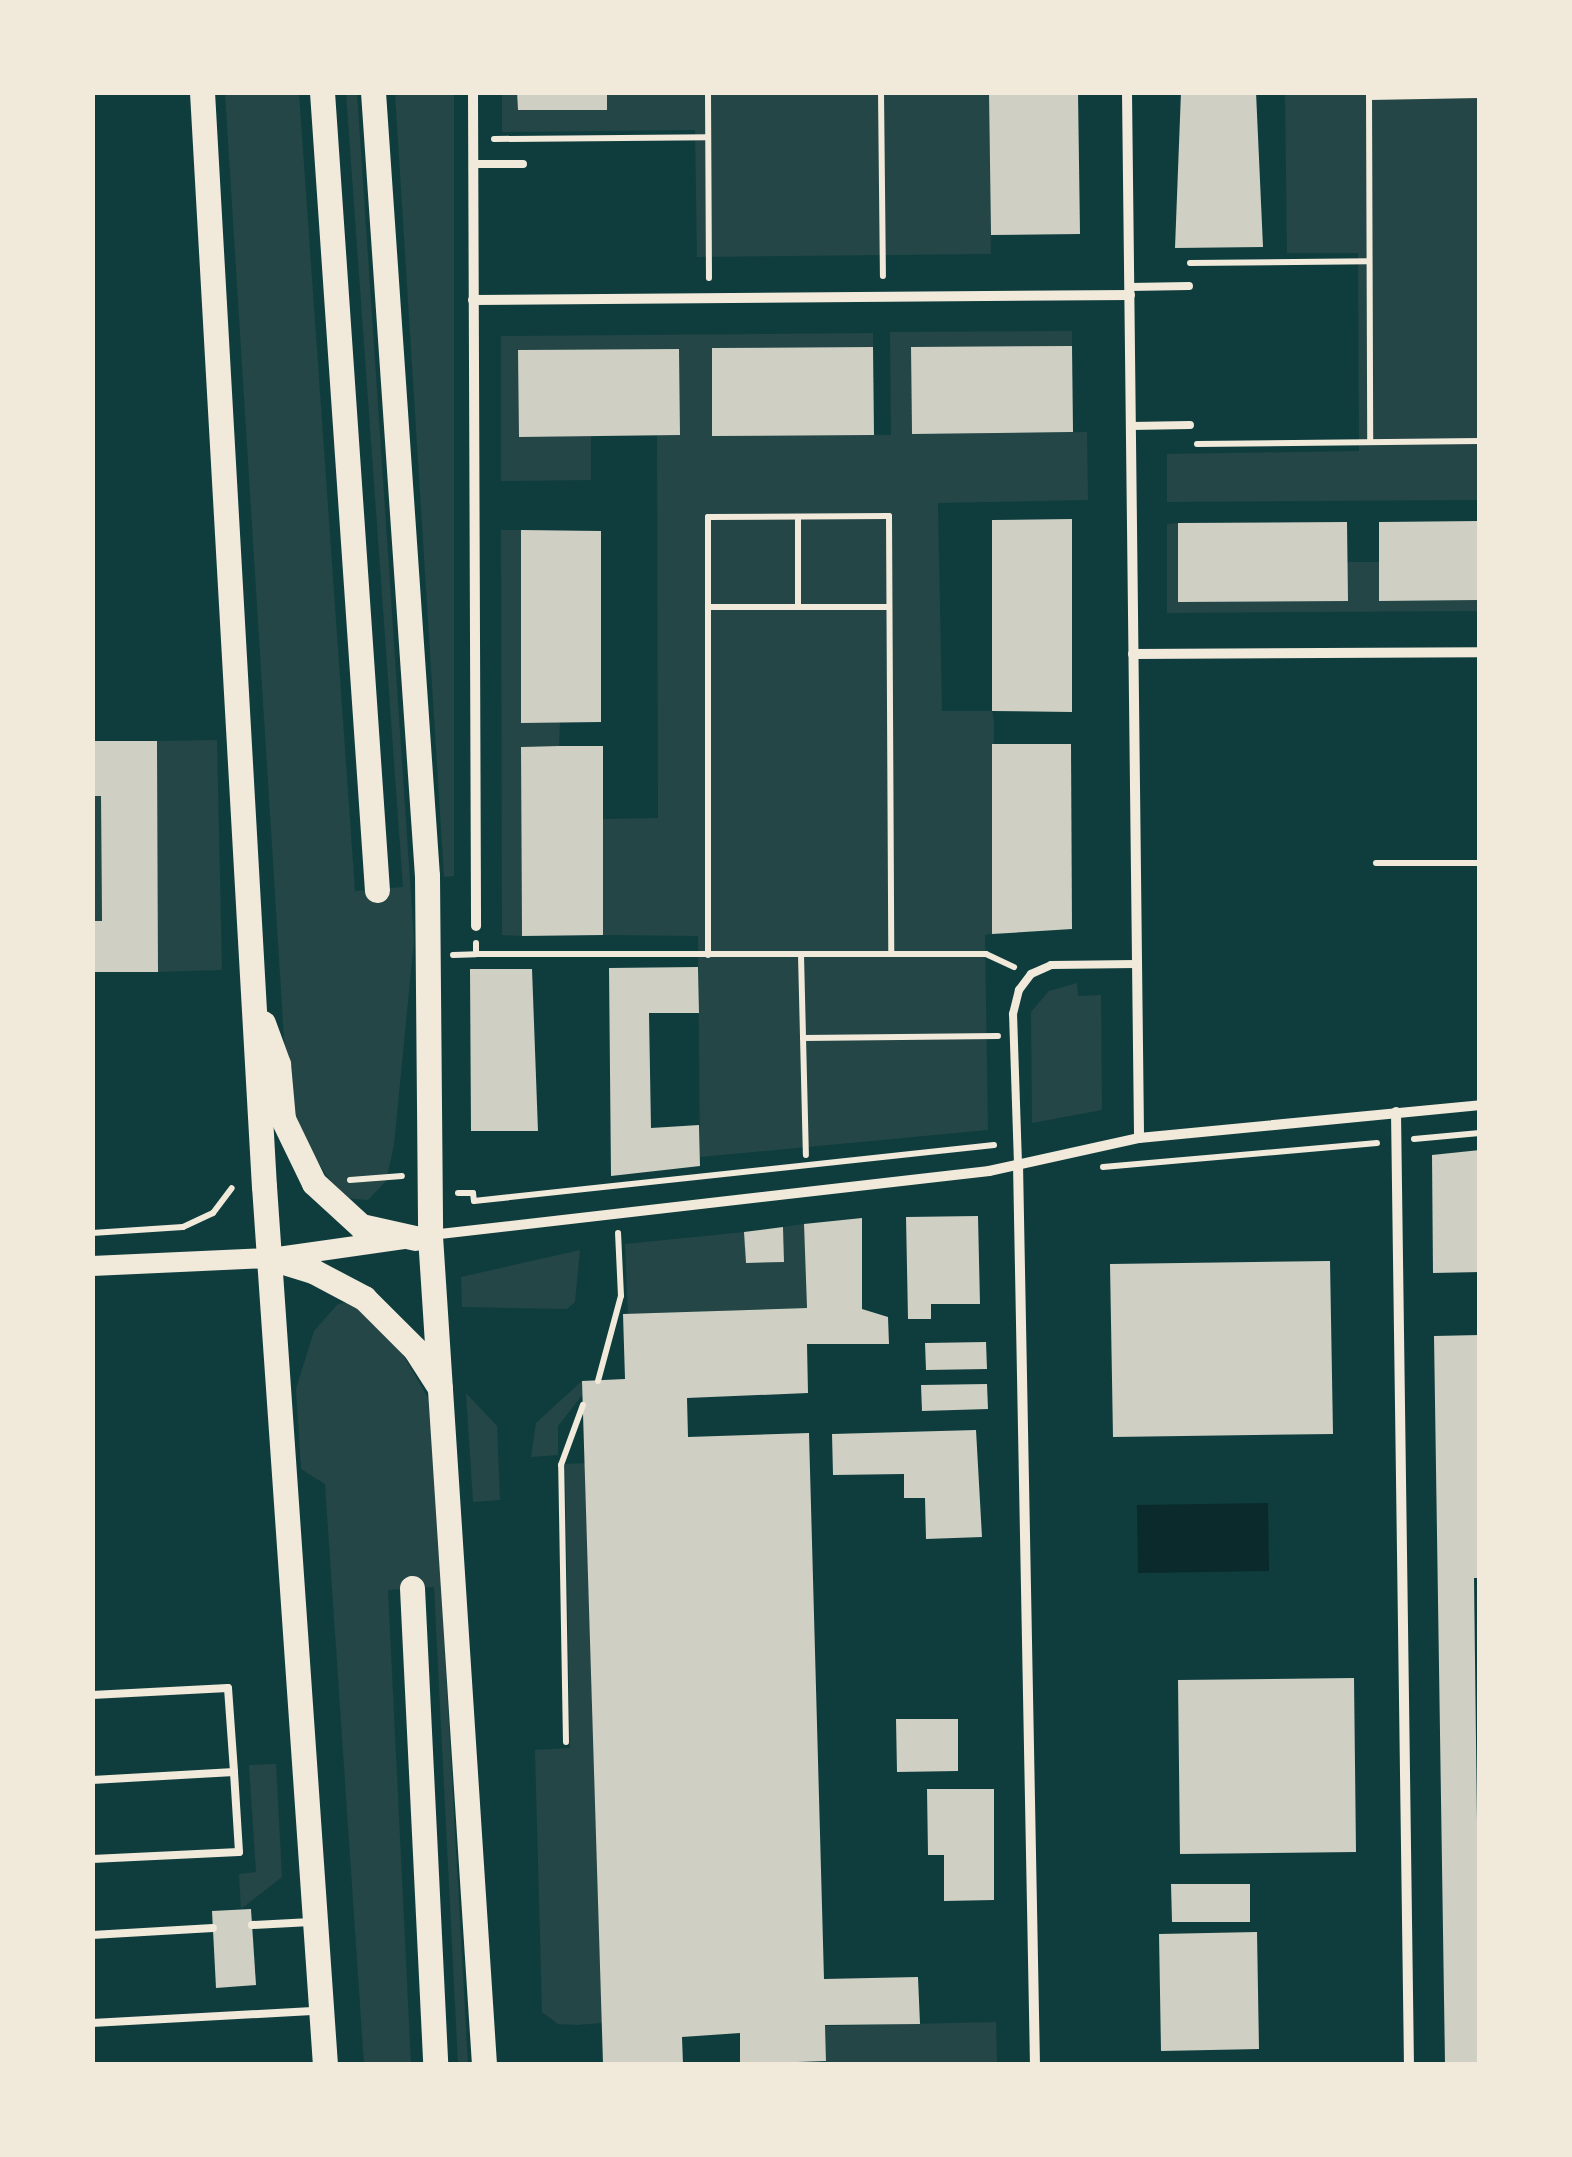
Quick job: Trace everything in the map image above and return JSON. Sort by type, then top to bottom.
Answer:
[{"type":"main road","points":[[202,92],[253,994],[325,2064]]},
{"type":"main road","points":[[322,92],[377,890]]},
{"type":"main road","points":[[373,92],[427,876],[423,1237],[444,1395],[484,2064]]},
{"type":"main road","points":[[253,994],[278,1064],[287,1132],[314,1183],[361,1226],[423,1237]]},
{"type":"main road","points":[[92,1266],[271,1258],[423,1237]]},
{"type":"main road","points":[[271,1258],[314,1271],[364,1298],[416,1349],[444,1395]]},
{"type":"main road","points":[[412,1588],[435,2064]]},
{"type":"street","points":[[473,92],[476,926]]},
{"type":"street","points":[[1127,92],[1139,1138]]},
{"type":"street","points":[[473,300],[1130,291]]},
{"type":"street","points":[[1132,654],[1480,652]]},
{"type":"street","points":[[423,1237],[1018,1164],[1139,1138],[1480,1105]]},
{"type":"street","points":[[1396,1112],[1409,2064]]},
{"type":"street","points":[[1018,1164],[1034,2064]]},
{"type":"lane","points":[[473,164],[523,164]]},
{"type":"lane","points":[[1130,291],[1188,286]]},
{"type":"lane","points":[[1130,426],[1190,425]]},
{"type":"lane","points":[[1018,1164],[1014,1036],[1019,990],[1030,974],[1052,965],[1136,964]]},
{"type":"lane","points":[[92,1695],[228,1688],[240,1852],[92,1860]]},
{"type":"lane","points":[[92,1780],[234,1772]]},
{"type":"lane","points":[[252,1925],[316,1922]]},
{"type":"lane","points":[[92,1934],[213,1928]]},
{"type":"lane","points":[[92,2023],[322,2010]]},
{"type":"path","points":[[708,92],[710,299]]},
{"type":"path","points":[[880,92],[883,297]]},
{"type":"path","points":[[1370,442],[1369,95],[1480,96]]},
{"type":"path","points":[[473,140],[708,137]]},
{"type":"path","points":[[1185,263],[1370,261]]},
{"type":"path","points":[[1190,444],[1480,441]]},
{"type":"path","points":[[798,516],[798,607]]},
{"type":"path","points":[[708,955],[708,517],[798,516],[888,516],[891,954]]},
{"type":"path","points":[[708,607],[889,607]]},
{"type":"path","points":[[1376,863],[1480,863]]},
{"type":"path","points":[[476,926],[476,954]]},
{"type":"path","points":[[448,955],[986,954],[1030,974]]},
{"type":"path","points":[[801,955],[806,1155]]},
{"type":"path","points":[[803,1038],[1014,1036]]},
{"type":"path","points":[[92,1233],[183,1227],[213,1213],[232,1188]]},
{"type":"path","points":[[598,1380],[621,1296],[617,1212]]},
{"type":"path","points":[[566,1742],[561,1465],[583,1406]]},
{"type":"shaded area","points":[[607,92],[989,93],[991,254],[697,257],[695,130],[502,132],[502,93],[517,93],[518,110],[607,110]]},
{"type":"shaded area","points":[[225,93],[299,93],[355,891],[403,887],[346,93],[357,93],[414,940],[394,1145],[386,1181],[368,1200],[345,1198],[335,1188],[298,1132],[288,1103]]},
{"type":"shaded area","points":[[395,93],[454,93],[454,876],[444,877]]},
{"type":"shaded area","points":[[1285,93],[1479,93],[1479,500],[1167,502],[1167,454],[1359,451],[1358,253],[1287,253]]},
{"type":"shaded area","points":[[1072,331],[1072,346],[911,348],[912,434],[1087,432],[1088,500],[938,503],[942,711],[992,711],[994,721],[992,934],[985,935],[988,1130],[700,1157],[698,936],[603,935],[603,819],[658,818],[657,435],[680,434],[679,349],[519,350],[591,436],[591,480],[501,481],[501,336],[873,333],[873,347],[713,348],[713,435],[891,435],[890,332]]},
{"type":"shaded area","points":[[1178,523],[1179,602],[1347,601],[1347,562],[1379,562],[1380,601],[1479,600],[1479,611],[1167,613],[1167,524]]},
{"type":"shaded area","points":[[501,530],[521,530],[560,722],[559,746],[521,747],[522,936],[502,935]]},
{"type":"shaded area","points":[[217,740],[222,970],[158,972],[157,741]]},
{"type":"shaded area","points":[[92,796],[101,796],[102,921],[93,921]]},
{"type":"shaded area","points":[[1077,983],[1078,996],[1101,995],[1102,1110],[1032,1123],[1031,1012],[1049,991]]},
{"type":"shaded area","points":[[804,1224],[807,1308],[628,1314],[625,1244],[744,1232],[746,1263],[784,1262],[783,1227]]},
{"type":"shaded area","points":[[580,1250],[575,1302],[567,1309],[462,1307],[461,1277]]},
{"type":"shaded area","points":[[349,1302],[392,1336],[431,1403],[468,2064],[458,2064],[434,1587],[388,1590],[411,2064],[364,2064],[325,1484],[301,1469],[296,1389],[314,1331],[338,1304]]},
{"type":"shaded area","points":[[582,1381],[583,1394],[558,1426],[558,1455],[531,1457],[536,1423]]},
{"type":"shaded area","points":[[466,1393],[497,1426],[500,1500],[473,1502]]},
{"type":"shaded area","points":[[585,1463],[602,2023],[577,2025],[558,2024],[542,2012],[535,1750],[570,1748],[565,1464]]},
{"type":"shaded area","points":[[1268,1503],[1269,1571],[1138,1573],[1137,1505]]},
{"type":"shaded area","points":[[276,1764],[282,1877],[241,1909],[239,1874],[256,1872],[249,1765]]},
{"type":"shaded area","points":[[996,2022],[997,2064],[826,2064],[825,2026]]},
{"type":"building","points":[[517,92],[607,92],[607,110],[518,110]]},
{"type":"building","points":[[989,92],[1078,92],[1080,234],[991,235]]},
{"type":"building","points":[[1181,92],[1256,92],[1263,247],[1175,248]]},
{"type":"building","points":[[1072,346],[1073,432],[912,434],[911,347]]},
{"type":"building","points":[[873,347],[874,435],[712,436],[712,348]]},
{"type":"building","points":[[679,349],[680,435],[519,437],[518,350]]},
{"type":"building","points":[[1072,519],[1072,712],[992,711],[992,520]]},
{"type":"building","points":[[1480,521],[1480,600],[1379,601],[1379,522]]},
{"type":"building","points":[[1347,522],[1348,601],[1178,602],[1178,523]]},
{"type":"building","points":[[521,530],[601,531],[601,722],[521,723]]},
{"type":"building","points":[[92,741],[157,741],[158,972],[92,972],[92,921],[102,921],[101,796],[92,796]]},
{"type":"building","points":[[992,744],[1071,744],[1072,929],[992,934]]},
{"type":"building","points":[[603,746],[603,935],[522,936],[521,747]]},
{"type":"building","points":[[698,967],[699,1013],[649,1013],[651,1128],[699,1125],[700,1166],[611,1176],[609,968]]},
{"type":"building","points":[[470,969],[532,969],[538,1131],[471,1131]]},
{"type":"building","points":[[1480,1150],[1480,1272],[1433,1273],[1432,1155]]},
{"type":"building","points":[[978,1216],[980,1304],[931,1304],[931,1319],[908,1319],[906,1217]]},
{"type":"building","points":[[862,1218],[862,1309],[888,1317],[889,1344],[807,1344],[808,1393],[687,1398],[688,1437],[809,1433],[824,1979],[918,1977],[920,2024],[825,2025],[826,2061],[740,2064],[740,2033],[682,2037],[683,2064],[603,2064],[582,1381],[625,1379],[623,1314],[807,1308],[804,1224]]},
{"type":"building","points":[[783,1227],[784,1262],[746,1263],[744,1232]]},
{"type":"building","points":[[1330,1261],[1333,1434],[1113,1437],[1110,1264]]},
{"type":"building","points":[[1480,1335],[1480,1578],[1474,1578],[1480,2064],[1445,2064],[1434,1336]]},
{"type":"building","points":[[986,1342],[987,1369],[926,1370],[925,1343]]},
{"type":"building","points":[[987,1384],[988,1409],[922,1411],[921,1385]]},
{"type":"building","points":[[976,1430],[982,1537],[926,1539],[925,1498],[904,1498],[904,1474],[833,1475],[832,1434]]},
{"type":"building","points":[[1354,1678],[1356,1852],[1180,1854],[1178,1680]]},
{"type":"building","points":[[896,1719],[958,1719],[958,1771],[897,1772]]},
{"type":"building","points":[[927,1789],[994,1789],[994,1900],[944,1901],[944,1855],[928,1855]]},
{"type":"building","points":[[1171,1884],[1250,1884],[1250,1922],[1172,1922]]},
{"type":"building","points":[[251,1909],[256,1985],[216,1988],[212,1911]]},
{"type":"building","points":[[1257,1932],[1259,2049],[1161,2051],[1159,1934]]}]
